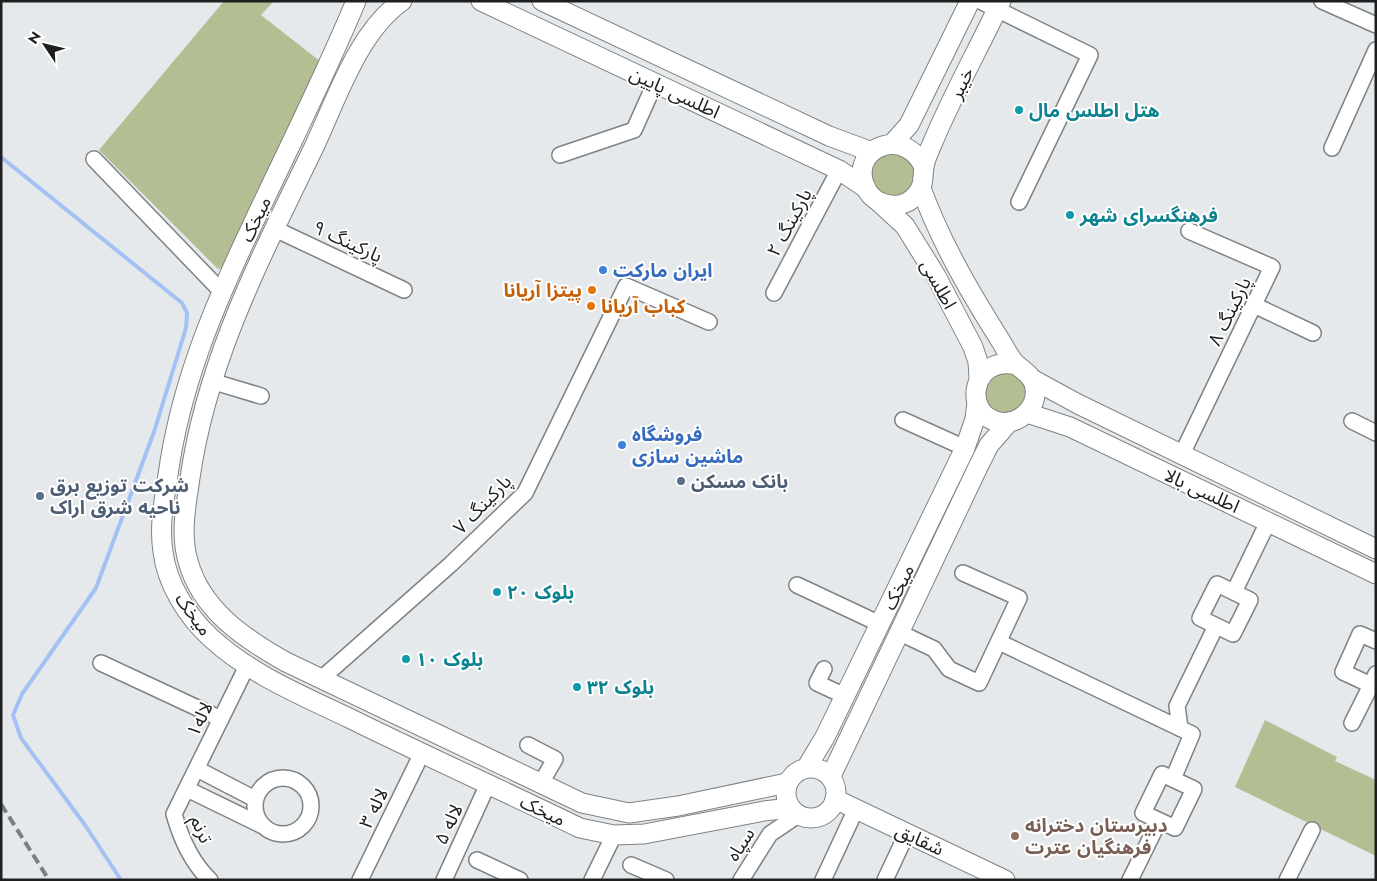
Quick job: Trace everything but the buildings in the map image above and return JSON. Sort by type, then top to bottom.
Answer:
[{"type":"street","name":"میخک","points":[[356,1],[332,58],[221,291],[199,346],[182,400],[170,462],[162,536],[163,555],[182,604],[196,624],[211,639],[247,666],[422,753],[580,828],[614,835],[644,834],[764,810],[794,811]]},
{"type":"street","name":"میخک","points":[[402,1],[387,13],[370,35],[348,74],[238,305],[211,381],[187,495],[183,528],[188,562],[201,591],[226,622],[251,642],[321,679],[582,803],[629,813],[678,806],[787,783]]},
{"type":"street","name":"اطلسی پایین","points":[[481,1],[840,170],[872,195]]},
{"type":"street","name":"اطلسی پایین","points":[[542,1],[829,136],[872,152]]},
{"type":"street","name":"خیبر","points":[[892,144],[909,125],[970,1]]},
{"type":"street","points":[[980,1],[999,6],[1090,55],[1019,202]]},
{"type":"street","points":[[1322,1],[1376,25]]},
{"type":"street","name":"خیبر","points":[[924,167],[933,141],[999,6]]},
{"type":"street","points":[[625,69],[635,45]]},
{"type":"street","points":[[1332,148],[1376,50]]},
{"type":"street","points":[[560,155],[634,130],[655,83]]},
{"type":"street","points":[[892,144],[902,145],[912,150],[924,167],[924,178],[921,188],[908,202],[888,205],[872,195],[863,169],[872,152],[881,146],[892,144]]},
{"type":"street","points":[[94,159],[221,291]]},
{"type":"street","name":"پارکینگ ۲","points":[[774,294],[840,170]]},
{"type":"street","name":"اطلسی","points":[[921,188],[937,228],[956,265],[1016,365]]},
{"type":"street","name":"اطلسی","points":[[872,195],[905,226],[936,276],[973,347],[978,362],[979,378]]},
{"type":"street","name":"پارکینگ ۹","points":[[275,228],[404,290]]},
{"type":"street","name":"پارکینگ ۸","points":[[1182,454],[1272,267],[1189,231]]},
{"type":"street","name":"پارکینگ ۷","points":[[321,679],[451,564],[525,493],[626,286],[709,322]]},
{"type":"street","points":[[1254,305],[1313,333]]},
{"type":"street","points":[[1008,363],[1016,365],[1028,373],[1032,379],[1035,397],[1027,413],[1009,422],[990,418],[977,403],[976,386],[979,378],[991,366],[1008,363]]},
{"type":"street","name":"اطلسی بالا","points":[[1032,379],[1078,404],[1376,550]]},
{"type":"street","points":[[211,381],[261,396]]},
{"type":"street","name":"میخک","points":[[807,767],[825,737],[965,448],[975,419],[977,403]]},
{"type":"street","name":"اطلسی بالا","points":[[1027,413],[1070,427],[1376,574]]},
{"type":"street","points":[[903,420],[965,448]]},
{"type":"street","points":[[1352,421],[1376,433]]},
{"type":"street","name":"میخک","points":[[830,776],[989,445],[1009,422]]},
{"type":"street","points":[[1234,592],[1268,522]]},
{"type":"street","points":[[798,585],[934,649],[949,669],[979,683],[1019,598],[963,574]]},
{"type":"street","points":[[1217,584],[1250,600],[1233,634],[1216,626],[1200,618],[1217,584]]},
{"type":"street","points":[[1180,728],[1177,706],[1216,626]]},
{"type":"street","points":[[1352,723],[1373,679],[1343,672],[1360,634],[1375,640]]},
{"type":"street","points":[[999,642],[1192,734],[1173,779]]},
{"type":"street","points":[[101,663],[221,719]]},
{"type":"street","name":"لاله۱","points":[[187,789],[247,666]]},
{"type":"street","points":[[824,668],[818,683],[845,696]]},
{"type":"street","points":[[528,746],[555,759],[541,784]]},
{"type":"street","name":"لاله ۳","points":[[360,880],[422,753]]},
{"type":"street","points":[[807,767],[820,769],[830,776],[836,787],[836,800],[832,808],[816,818],[794,811],[786,798],[787,783],[795,773],[807,767]]},
{"type":"street","points":[[197,769],[255,799]]},
{"type":"street","points":[[1162,774],[1173,779],[1194,789],[1175,828],[1143,813],[1162,774]]},
{"type":"street","points":[[187,789],[262,826],[279,834],[298,830],[310,815],[310,797],[299,783],[282,777],[265,784],[255,799],[255,808],[262,826]]},
{"type":"street","name":"لاله ۵","points":[[444,880],[488,784]]},
{"type":"street","name":"ترنم","points":[[187,789],[174,814],[181,838],[199,869],[210,880]]},
{"type":"street","name":"شقایق","points":[[836,800],[1005,880]]},
{"type":"street","points":[[823,880],[856,809]]},
{"type":"street","name":"سپاه","points":[[741,880],[770,834],[794,811]]},
{"type":"street","points":[[1130,880],[1160,821]]},
{"type":"street","points":[[1287,880],[1312,830]]},
{"type":"street","points":[[885,880],[907,833]]},
{"type":"street","points":[[592,880],[614,835]]},
{"type":"street","points":[[478,860],[520,880]]},
{"type":"street","points":[[631,865],[666,880]]},
{"type":"green space","points":[[224,1],[274,1],[261,15],[321,62],[225,267],[218,269],[99,150]]},
{"type":"green space","points":[[889,152],[897,152],[909,158],[915,174],[909,190],[897,196],[889,196],[877,190],[871,178],[871,170],[877,158]]},
{"type":"green space","points":[[1001,372],[1009,372],[1020,378],[1026,393],[1020,408],[1009,414],[1001,414],[990,408],[984,397],[984,389],[990,378]]},
{"type":"green space","points":[[1265,720],[1337,757],[1335,761],[1376,780],[1376,856],[1235,787]]},
{"type":"waterway","points":[[1,157],[182,303],[187,313],[186,328],[154,432],[96,588],[22,694],[13,715],[21,738],[85,825],[121,880]]},
{"type":"railway","points":[[1,804],[49,880]]},
{"type":"place","name":"هتل اطلس مال","points":[[1019,110]]},
{"type":"place","name":"فرهنگسرای شهر","points":[[1070,215]]},
{"type":"place","name":"ایران مارکت","points":[[603,270]]},
{"type":"place","name":"پیتزا آریانا","points":[[592,290]]},
{"type":"place","name":"کباب آریانا","points":[[591,306]]},
{"type":"place","name":"فروشگاه ماشین سازی","points":[[622,445]]},
{"type":"place","name":"بانک مسکن","points":[[681,481]]},
{"type":"place","name":"شرکت توزیع برق ناحیه شرق اراک","points":[[40,496]]},
{"type":"place","name":"بلوک ۲۰","points":[[497,592]]},
{"type":"place","name":"بلوک ۱۰","points":[[406,659]]},
{"type":"place","name":"بلوک ۳۲","points":[[577,687]]},
{"type":"place","name":"دبیرستان دخترانه فرهنگیان عترت","points":[[1015,836]]}]
